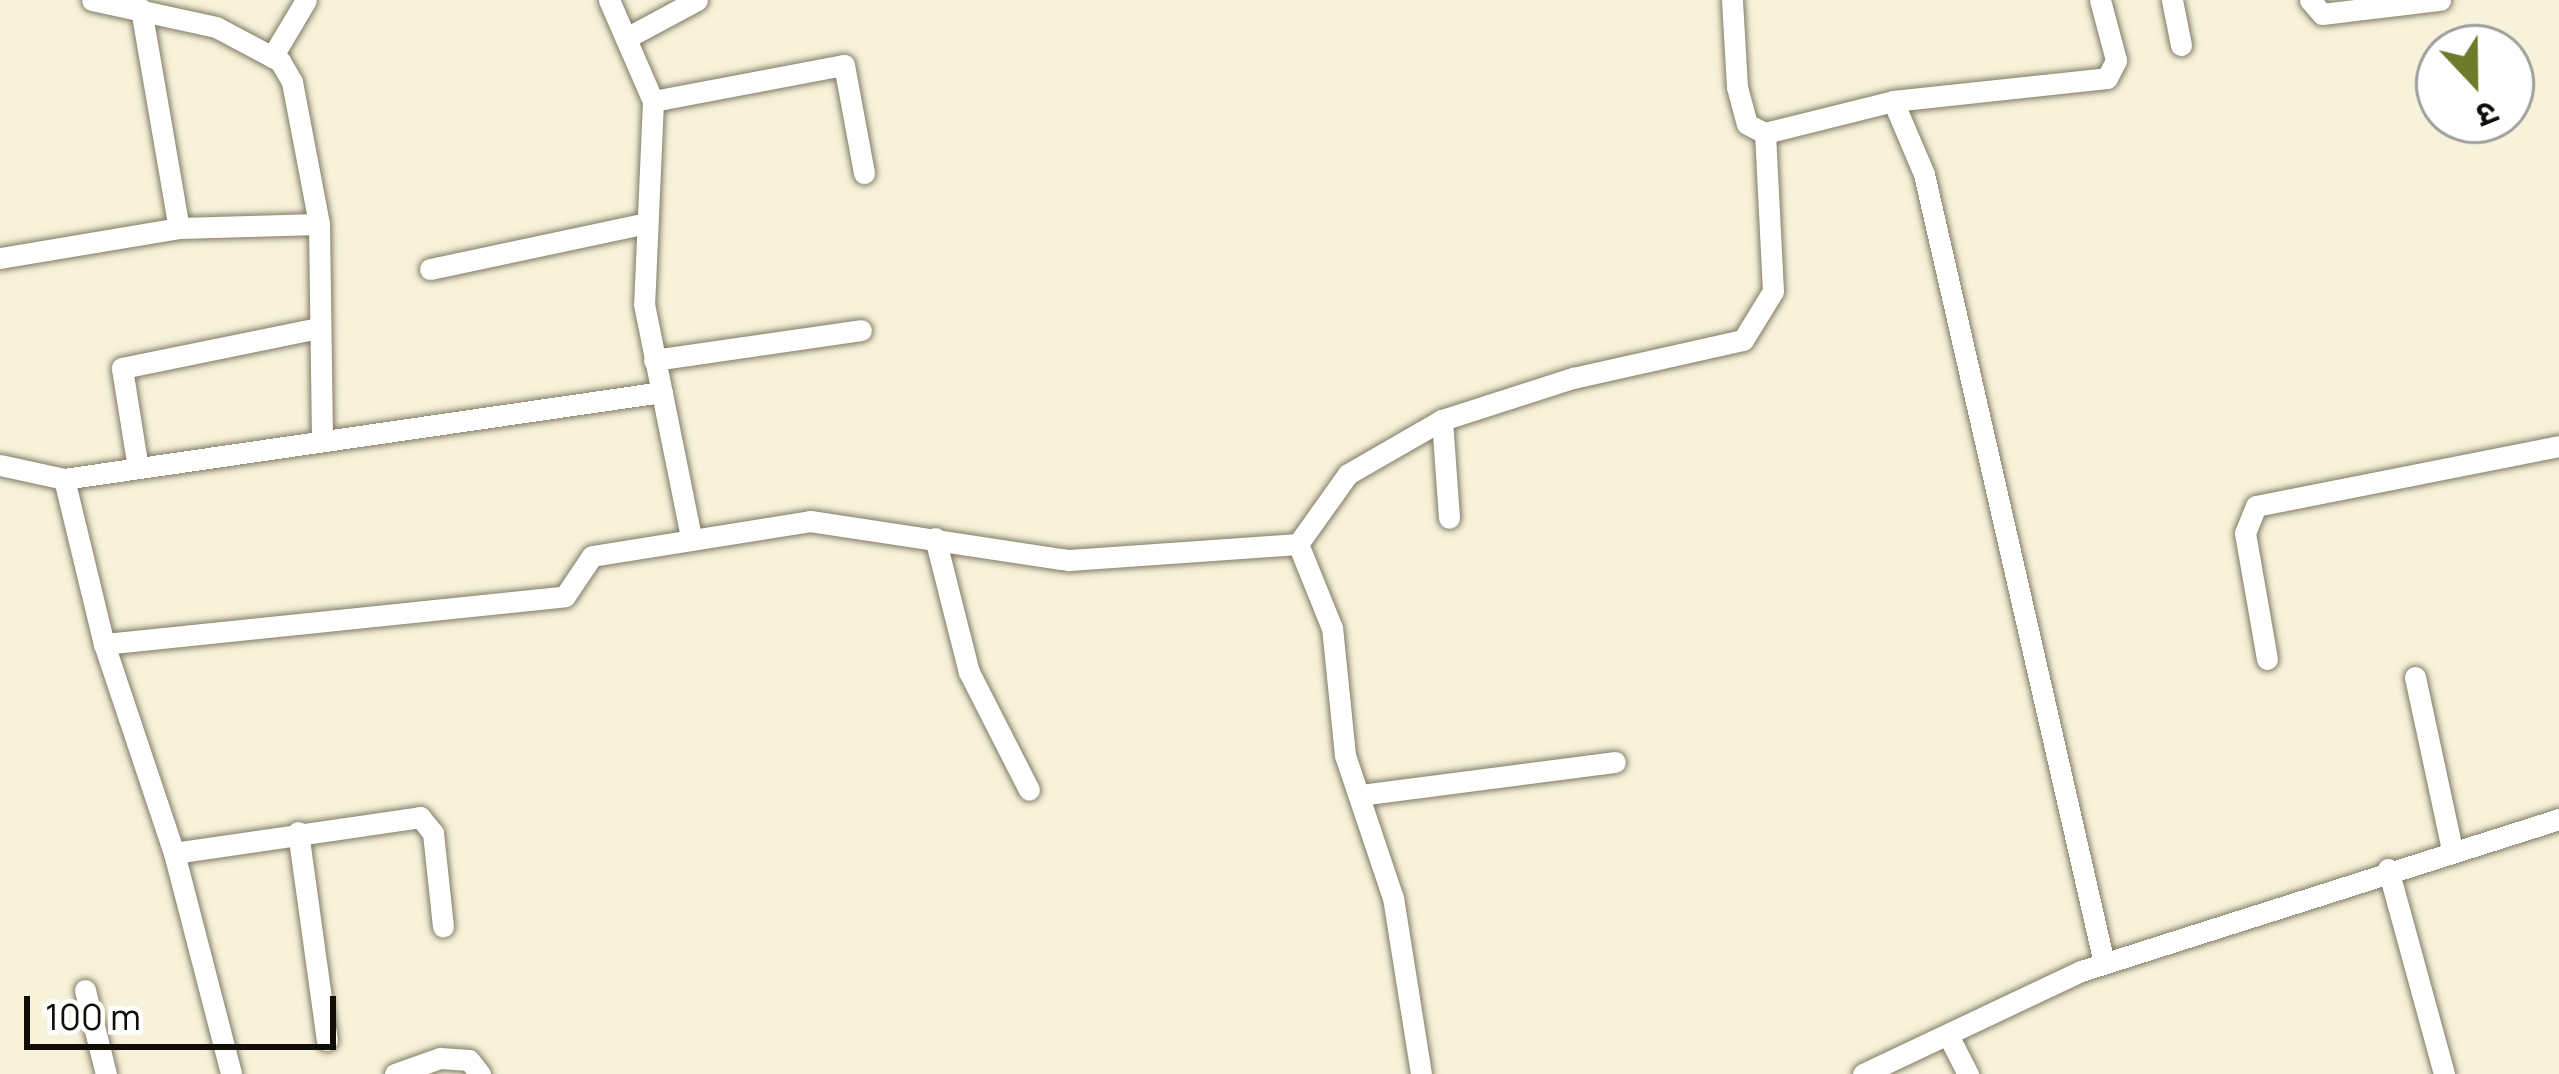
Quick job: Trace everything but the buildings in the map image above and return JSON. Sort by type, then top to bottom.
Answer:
[{"type":"street","points":[[92,0],[216,27],[272,57],[292,82],[319,224],[322,438]]},
{"type":"street","points":[[272,57],[306,0]]},
{"type":"street","points":[[610,0],[630,36],[653,101],[642,224],[654,360],[692,538]]},
{"type":"street","points":[[630,36],[697,0]]},
{"type":"street","points":[[1732,0],[1738,88],[1747,124],[1765,133],[1893,101],[2107,78],[2116,60],[2100,0]]},
{"type":"street","points":[[2173,0],[2181,46]]},
{"type":"street","points":[[2310,0],[2322,14],[2440,0]]},
{"type":"street","points":[[141,9],[178,228]]},
{"type":"street","points":[[653,101],[844,64],[864,173]]},
{"type":"street","points":[[1893,101],[1924,174],[2104,963]]},
{"type":"street","points":[[1298,544],[1348,474],[1442,420],[1573,378],[1743,340],[1773,291],[1765,133]]},
{"type":"street","points":[[0,258],[178,228],[319,224]]},
{"type":"street","points":[[430,269],[642,224]]},
{"type":"street","points":[[137,463],[122,368],[319,328]]},
{"type":"street","points":[[654,360],[861,330]]},
{"type":"street","points":[[0,465],[64,479],[137,463],[662,392]]},
{"type":"street","points":[[1442,420],[1449,518]]},
{"type":"street","points":[[2266,659],[2245,533],[2256,506],[2559,446]]},
{"type":"street","points":[[64,479],[104,644],[174,853],[231,1074]]},
{"type":"street","points":[[104,644],[565,596],[592,556],[810,521],[1070,560],[1298,544]]},
{"type":"street","points":[[934,538],[969,672],[1029,790]]},
{"type":"street","points":[[1298,544],[1332,628],[1345,755],[1394,898],[1421,1074]]},
{"type":"street","points":[[2415,677],[2452,850]]},
{"type":"street","points":[[1360,795],[1615,762]]},
{"type":"street","points":[[1863,1074],[2104,963],[2388,869],[2559,819]]},
{"type":"street","points":[[174,853],[298,832],[429,822],[443,926]]},
{"type":"street","points":[[298,832],[327,1040]]},
{"type":"street","points":[[2388,869],[2444,1074]]},
{"type":"street","points":[[85,989],[106,1074]]},
{"type":"street","points":[[1948,1035],[1968,1074]]},
{"type":"street","points":[[395,1074],[440,1058],[469,1060],[481,1074]]}]
